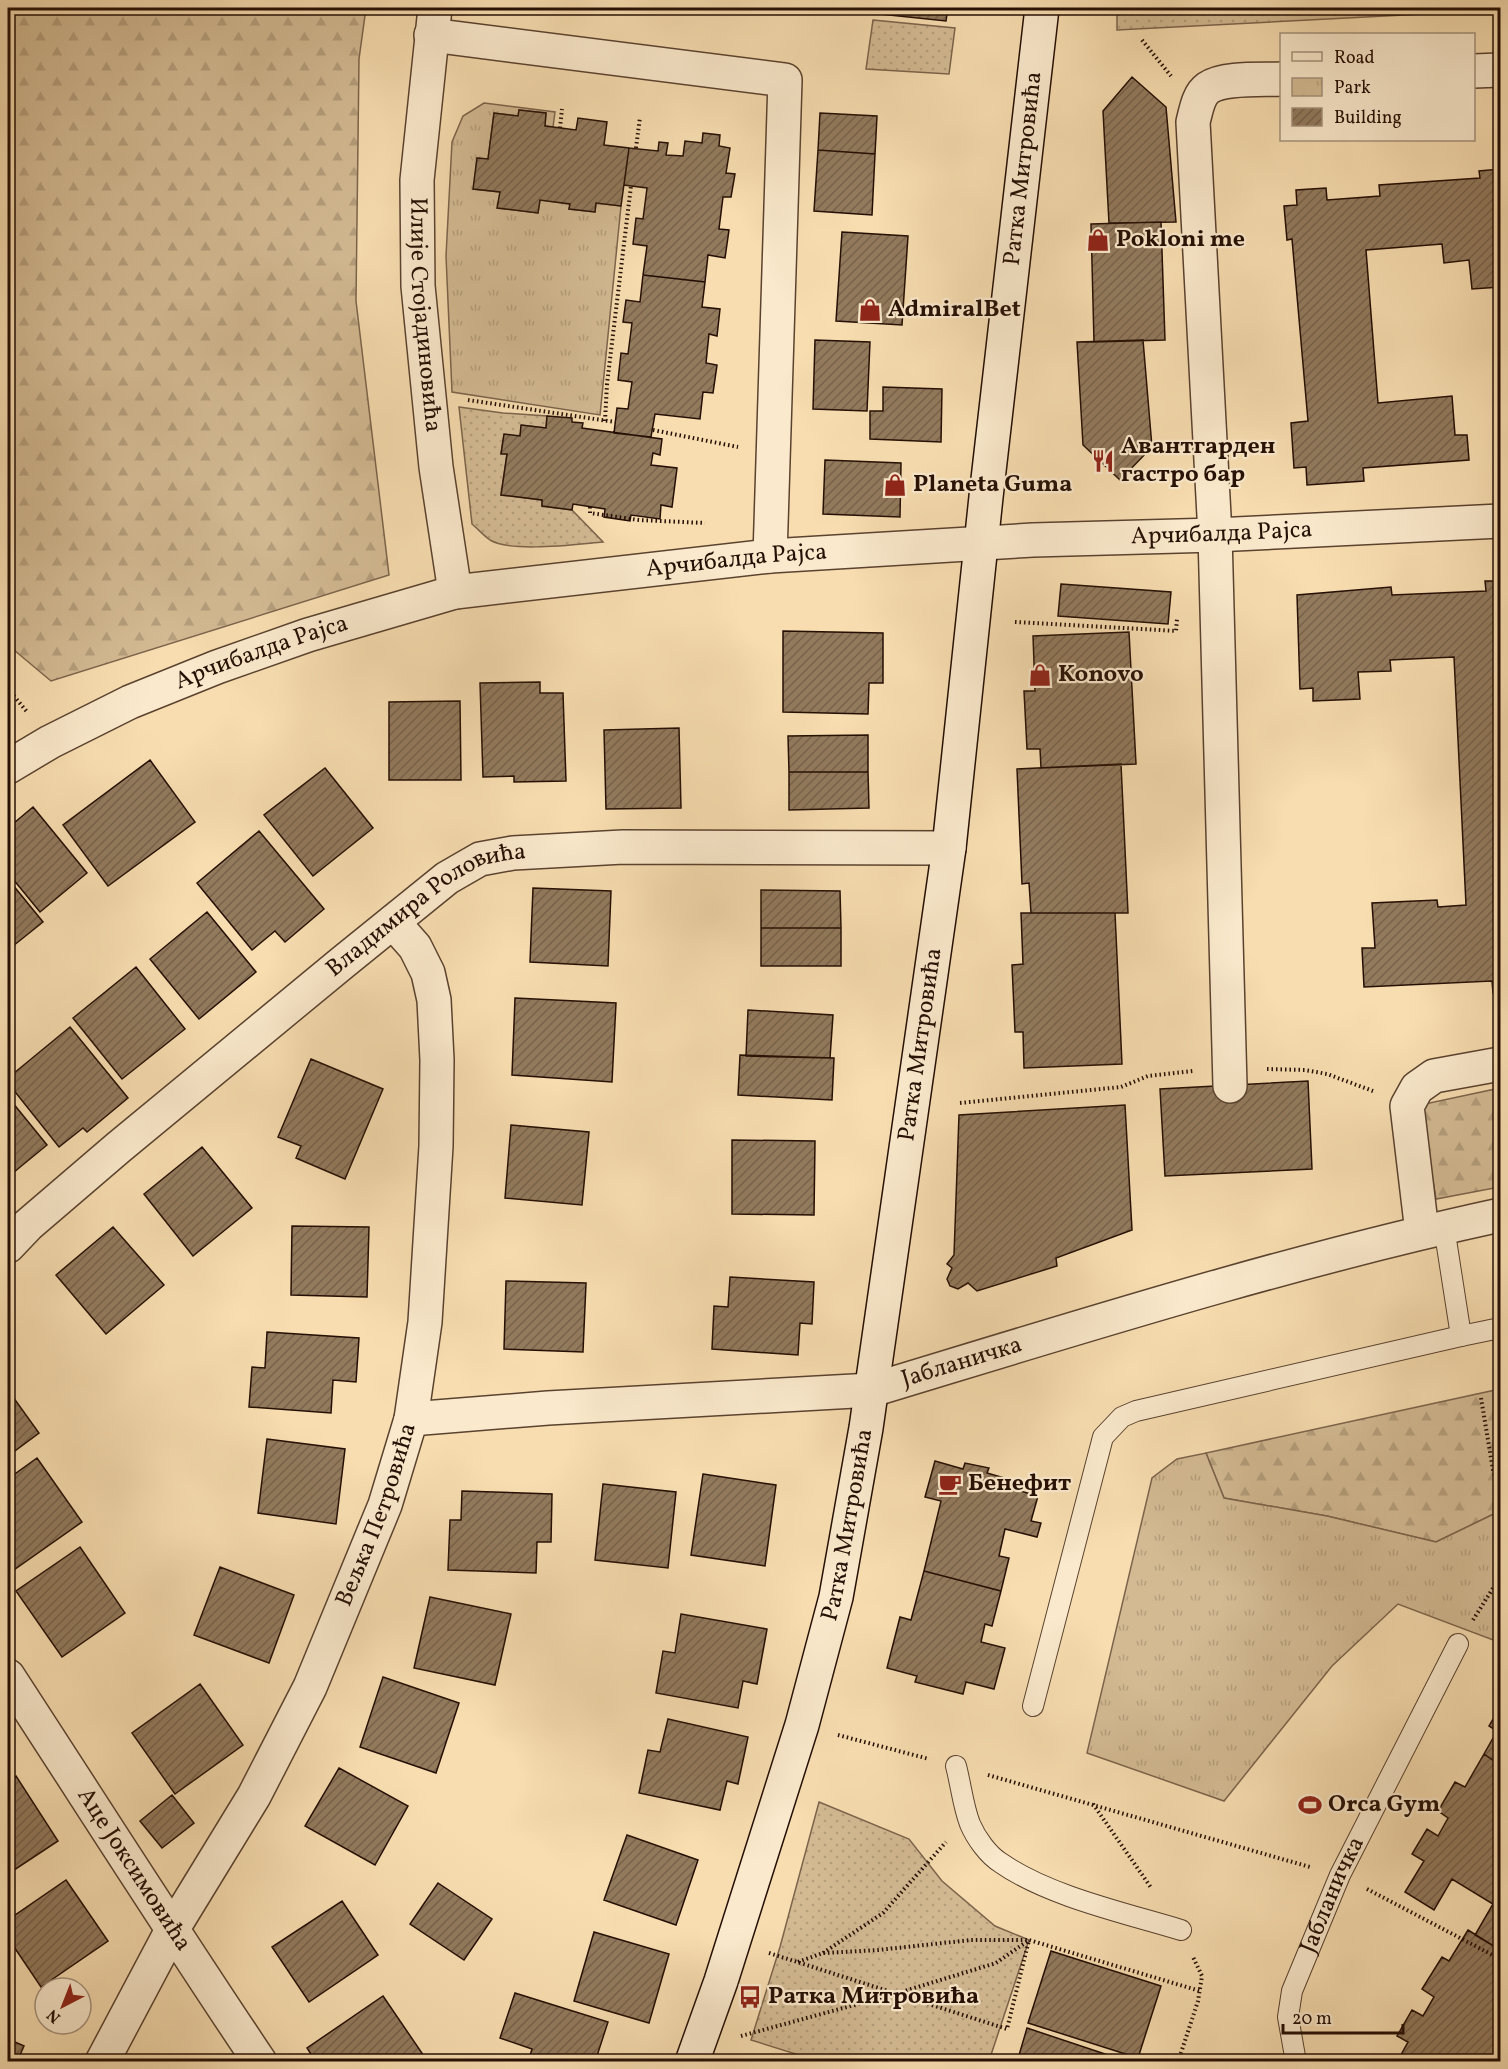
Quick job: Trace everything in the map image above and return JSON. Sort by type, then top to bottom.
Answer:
[{"type":"street","name":"Ратка Митровића","points":[[692,2061],[721,1981],[802,1725],[836,1597],[872,1390],[949,848],[1042,8]]},
{"type":"street","name":"Илије Стојадиновића","points":[[455,591],[436,467],[418,286],[417,180],[433,21],[785,80],[774,454]]},
{"type":"street","points":[[1475,71],[1500,70]]},
{"type":"street","points":[[1230,1086],[1215,535],[1193,122],[1197,106],[1206,89],[1220,83],[1280,79]]},
{"type":"street","points":[[770,556],[774,454]]},
{"type":"street","name":"Арчибалда Рајса","points":[[8,767],[50,742],[130,702],[217,667],[308,635],[455,591],[770,556],[1033,540],[1215,535],[1500,520]]},
{"type":"street","name":"Владимира Роловића","points":[[8,1246],[28,1225],[119,1147],[393,922],[447,878],[480,860],[513,853],[623,847],[949,848]]},
{"type":"street","name":"Вељка Петровића","points":[[102,2061],[172,1930],[254,1796],[310,1688],[385,1505],[411,1419],[424,1322],[436,1146],[437,1059],[434,1000],[428,973],[415,947],[393,922]]},
{"type":"street","points":[[1433,1229],[1408,1115],[1409,1103],[1417,1088],[1434,1076],[1500,1064]]},
{"type":"street","name":"Јабланичка","points":[[411,1419],[548,1408],[872,1390],[1254,1276],[1433,1229],[1500,1215]]},
{"type":"street","name":"Аце Јоксимовића","points":[[8,1676],[172,1930],[260,2061]]},
{"type":"lane","points":[[1433,1229],[1461,1336]]},
{"type":"lane","points":[[1032,1706],[1103,1437],[1122,1417],[1500,1328]]},
{"type":"lane","name":"Јабланичка","points":[[1296,2061],[1288,2017],[1292,1991],[1340,1875],[1458,1644]]},
{"type":"lane","points":[[956,1766],[970,1825],[986,1850],[999,1862],[1035,1882],[1065,1894],[1181,1930]]},
{"type":"path","points":[[560,128],[562,109]]},
{"type":"path","points":[[636,148],[640,117]]},
{"type":"path","points":[[605,421],[607,384],[631,186]]},
{"type":"path","points":[[463,399],[615,422]]},
{"type":"path","points":[[653,430],[774,454]]},
{"type":"path","points":[[590,507],[590,513],[632,519]]},
{"type":"path","points":[[1015,622],[1176,632],[1178,614]]},
{"type":"path","points":[[1293,1070],[1327,1074],[1409,1103]]},
{"type":"path","points":[[960,1103],[1121,1088],[1148,1076],[1165,1073]]},
{"type":"path","points":[[1481,1398],[1486,1436],[1500,1494]]},
{"type":"path","points":[[1458,1644],[1500,1577]]},
{"type":"path","points":[[802,1725],[1093,1804],[1340,1875],[1500,1959]]},
{"type":"path","points":[[1093,1804],[1181,1930],[1202,1976],[1200,1990],[1178,2061]]},
{"type":"path","points":[[797,1962],[823,1953],[883,1914],[928,1863]]},
{"type":"path","points":[[823,1953],[878,1950],[971,1940],[1029,1940],[1200,1990]]},
{"type":"path","points":[[765,1952],[1007,2028],[1029,1940]]},
{"type":"path","points":[[754,2032],[898,1993],[996,1963],[1029,1940]]},
{"type":"green space","points":[[8,8],[366,8],[359,59],[356,301],[389,575],[51,681],[8,645]]},
{"type":"green space","points":[[1117,8],[1500,8],[1500,10],[1117,30]]},
{"type":"green space","points":[[873,20],[955,28],[949,74],[866,69]]},
{"type":"green space","points":[[484,103],[555,112],[553,127],[545,126],[546,113],[519,110],[518,116],[494,113],[488,159],[477,158],[474,189],[500,192],[498,208],[538,213],[540,200],[570,204],[569,209],[595,212],[596,203],[621,206],[600,415],[452,392],[446,256],[452,142],[463,116]]},
{"type":"green space","points":[[459,407],[547,416],[546,428],[522,425],[520,436],[504,435],[501,453],[507,454],[501,495],[542,500],[542,506],[572,510],[603,542],[545,547],[513,546],[490,540],[472,524]]},
{"type":"green space","points":[[1500,1088],[1500,1187],[1436,1199],[1420,1105]]},
{"type":"green space","points":[[1500,1389],[1500,1511],[1436,1542],[1327,1516],[1224,1498],[1206,1453]]},
{"type":"green space","points":[[1206,1453],[1224,1498],[1327,1516],[1436,1542],[1500,1511],[1500,1633],[1493,1640],[1398,1604],[1332,1666],[1224,1801],[1087,1753],[1152,1478],[1177,1459]]},
{"type":"green space","points":[[819,1802],[909,1839],[942,1881],[995,1926],[1029,1940],[989,2061],[818,2061],[751,2040],[780,1947]]},
{"type":"building","points":[[822,8],[948,8],[946,21]]},
{"type":"building","points":[[1132,77],[1166,107],[1176,222],[1109,223],[1103,111]]},
{"type":"building","points":[[519,110],[546,113],[545,126],[576,130],[578,118],[607,122],[604,145],[629,148],[621,206],[596,203],[595,212],[569,209],[570,204],[540,200],[538,213],[497,208],[500,192],[473,189],[477,158],[488,159],[494,113],[518,116]]},
{"type":"building","points":[[820,113],[877,116],[875,154],[818,150]]},
{"type":"building","points":[[703,133],[720,135],[719,146],[730,148],[726,173],[735,174],[731,197],[723,197],[719,229],[729,230],[725,258],[708,255],[705,282],[643,275],[647,246],[633,244],[636,218],[643,219],[647,188],[624,185],[629,148],[658,151],[659,142],[668,143],[666,155],[683,156],[685,141],[702,143]]},
{"type":"building","points":[[818,150],[875,154],[872,215],[814,211]]},
{"type":"building","points":[[1500,169],[1500,287],[1472,289],[1469,260],[1444,263],[1442,244],[1366,250],[1378,403],[1452,396],[1455,435],[1467,435],[1469,460],[1363,468],[1364,481],[1307,485],[1306,467],[1294,468],[1291,423],[1308,421],[1292,239],[1287,240],[1284,206],[1297,205],[1296,190],[1326,188],[1327,200],[1380,196],[1379,185],[1480,178],[1479,171]]},
{"type":"building","points":[[1161,222],[1165,340],[1094,342],[1091,224]]},
{"type":"building","points":[[842,232],[908,236],[902,325],[836,321]]},
{"type":"building","points":[[643,275],[705,282],[702,307],[720,309],[717,336],[709,334],[706,363],[717,365],[713,393],[703,392],[700,419],[655,414],[651,437],[614,433],[617,408],[628,409],[632,382],[618,380],[621,353],[628,354],[632,323],[623,322],[626,300],[640,302]]},
{"type":"building","points":[[815,340],[870,342],[867,411],[813,409]]},
{"type":"building","points":[[1143,340],[1152,447],[1120,480],[1083,445],[1077,342]]},
{"type":"building","points":[[883,387],[942,389],[941,442],[870,439],[870,411],[883,411]]},
{"type":"building","points":[[547,416],[572,418],[572,422],[583,423],[582,428],[662,439],[660,455],[653,453],[651,465],[677,468],[672,507],[661,505],[660,519],[631,515],[630,521],[604,517],[605,509],[573,504],[572,510],[542,506],[542,500],[501,495],[507,454],[501,454],[504,434],[520,436],[521,425],[546,428]]},
{"type":"building","points":[[825,460],[901,463],[900,517],[823,514]]},
{"type":"building","points":[[1485,581],[1500,581],[1500,992],[1493,993],[1492,981],[1364,987],[1362,948],[1375,948],[1372,903],[1437,900],[1438,907],[1466,905],[1454,657],[1390,660],[1391,671],[1358,672],[1360,699],[1313,701],[1313,688],[1300,689],[1297,595],[1391,587],[1392,595],[1486,591]]},
{"type":"building","points":[[1061,584],[1171,592],[1168,624],[1058,616]]},
{"type":"building","points":[[783,631],[883,633],[883,683],[869,683],[868,714],[783,712]]},
{"type":"building","points":[[1129,632],[1136,764],[1041,768],[1040,749],[1027,749],[1024,691],[1035,691],[1033,636]]},
{"type":"building","points":[[540,682],[540,693],[563,693],[566,781],[514,782],[514,776],[483,777],[480,683]]},
{"type":"building","points":[[460,701],[461,780],[389,780],[389,702]]},
{"type":"building","points":[[679,728],[681,808],[606,809],[604,730]]},
{"type":"building","points":[[868,735],[868,772],[789,772],[788,736]]},
{"type":"building","points":[[150,760],[195,822],[108,886],[63,825]]},
{"type":"building","points":[[1121,764],[1128,913],[1031,913],[1029,883],[1022,884],[1017,769]]},
{"type":"building","points":[[325,768],[373,828],[313,876],[264,815]]},
{"type":"building","points":[[789,772],[868,772],[869,808],[789,810]]},
{"type":"building","points":[[33,807],[87,873],[40,912],[8,873],[8,828]]},
{"type":"building","points":[[259,831],[324,909],[285,942],[275,931],[252,950],[197,883]]},
{"type":"building","points":[[8,879],[43,922],[8,950]]},
{"type":"building","points":[[533,888],[611,891],[608,966],[530,962]]},
{"type":"building","points":[[761,890],[840,891],[841,928],[761,928]]},
{"type":"building","points":[[207,912],[256,972],[199,1019],[150,959]]},
{"type":"building","points":[[1021,913],[1115,913],[1122,1064],[1024,1068],[1023,1032],[1015,1032],[1012,965],[1023,964]]},
{"type":"building","points":[[761,928],[841,928],[841,966],[761,966]]},
{"type":"building","points":[[136,967],[185,1029],[122,1079],[73,1018]]},
{"type":"building","points":[[515,998],[616,1003],[612,1082],[512,1075]]},
{"type":"building","points":[[748,1010],[833,1015],[830,1058],[746,1056]]},
{"type":"building","points":[[70,1027],[128,1098],[87,1132],[83,1128],[59,1147],[8,1083],[8,1078]]},
{"type":"building","points":[[740,1055],[834,1058],[832,1100],[738,1095]]},
{"type":"building","points":[[311,1059],[383,1089],[345,1179],[296,1158],[301,1146],[278,1137]]},
{"type":"building","points":[[1308,1081],[1312,1169],[1165,1176],[1160,1089]]},
{"type":"building","points":[[8,1097],[47,1145],[8,1177]]},
{"type":"building","points":[[1125,1105],[1132,1230],[1056,1258],[1057,1266],[977,1291],[968,1283],[958,1289],[950,1286],[947,1279],[952,1268],[947,1264],[954,1255],[959,1115]]},
{"type":"building","points":[[511,1125],[589,1132],[582,1205],[505,1198]]},
{"type":"building","points":[[732,1140],[815,1141],[814,1215],[732,1214]]},
{"type":"building","points":[[202,1147],[252,1208],[193,1256],[144,1194]]},
{"type":"building","points":[[292,1226],[369,1227],[367,1297],[291,1295]]},
{"type":"building","points":[[113,1227],[164,1285],[106,1334],[56,1275]]},
{"type":"building","points":[[730,1277],[814,1282],[812,1324],[800,1323],[798,1355],[712,1349],[714,1306],[728,1307]]},
{"type":"building","points":[[506,1281],[586,1283],[583,1352],[504,1349]]},
{"type":"building","points":[[267,1332],[359,1338],[356,1382],[333,1380],[331,1413],[249,1407],[252,1367],[265,1368]]},
{"type":"building","points":[[8,1390],[39,1433],[8,1456]]},
{"type":"building","points":[[267,1439],[345,1449],[336,1524],[258,1513]]},
{"type":"building","points":[[37,1458],[82,1522],[8,1574],[8,1479]]},
{"type":"building","points":[[935,1461],[963,1469],[965,1463],[989,1468],[987,1473],[1008,1479],[1006,1487],[1038,1496],[1031,1521],[1041,1523],[1037,1537],[1005,1529],[999,1556],[1009,1558],[1001,1591],[924,1571],[941,1501],[925,1497]]},
{"type":"building","points":[[703,1474],[776,1485],[765,1566],[691,1555]]},
{"type":"building","points":[[603,1484],[676,1492],[668,1568],[595,1560]]},
{"type":"building","points":[[462,1491],[552,1494],[551,1542],[537,1542],[536,1573],[448,1570],[450,1520],[461,1520]]},
{"type":"building","points":[[80,1547],[125,1613],[62,1657],[16,1591]]},
{"type":"building","points":[[220,1567],[294,1595],[269,1663],[194,1635]]},
{"type":"building","points":[[924,1571],[1001,1591],[992,1626],[985,1624],[981,1642],[1005,1648],[994,1689],[966,1682],[963,1694],[915,1682],[917,1676],[887,1668],[900,1617],[911,1620]]},
{"type":"building","points":[[430,1597],[511,1614],[495,1685],[414,1668]]},
{"type":"building","points":[[681,1614],[767,1629],[757,1684],[743,1681],[738,1708],[656,1693],[663,1651],[675,1653]]},
{"type":"building","points":[[383,1677],[459,1703],[436,1773],[360,1747]]},
{"type":"building","points":[[200,1684],[243,1745],[175,1794],[132,1733]]},
{"type":"building","points":[[1500,1707],[1500,1765],[1484,1754],[1497,1731],[1489,1726]]},
{"type":"building","points":[[668,1719],[748,1737],[738,1784],[727,1781],[720,1810],[639,1793],[648,1750],[660,1752]]},
{"type":"building","points":[[1484,1754],[1500,1765],[1500,1950],[1475,1935],[1493,1904],[1452,1879],[1434,1910],[1405,1892],[1424,1861],[1412,1854],[1427,1829],[1438,1836],[1448,1818],[1438,1811],[1455,1782],[1465,1787]]},
{"type":"building","points":[[339,1768],[408,1806],[375,1865],[305,1826]]},
{"type":"building","points":[[16,1776],[58,1841],[8,1874],[8,1782]]},
{"type":"building","points":[[172,1795],[194,1823],[162,1848],[140,1821]]},
{"type":"building","points":[[627,1835],[698,1860],[676,1925],[604,1900]]},
{"type":"building","points":[[66,1880],[108,1941],[57,1976],[34,1976],[8,1938],[8,1920]]},
{"type":"building","points":[[438,1883],[492,1919],[464,1960],[410,1924]]},
{"type":"building","points":[[342,1901],[378,1955],[309,2002],[272,1947]]},
{"type":"building","points":[[1468,1930],[1500,1950],[1500,2062],[1397,2062],[1408,2042],[1397,2036],[1412,2010],[1423,2016],[1434,1997],[1422,1989],[1442,1957],[1449,1961]]},
{"type":"building","points":[[594,1932],[669,1954],[649,2023],[574,2001]]},
{"type":"building","points":[[1051,1951],[1161,1986],[1138,2058],[1028,2023]]},
{"type":"building","points":[[515,1993],[608,2022],[595,2062],[528,2062],[532,2049],[500,2038]]},
{"type":"building","points":[[383,1996],[428,2062],[316,2062],[307,2048]]},
{"type":"building","points":[[1027,2028],[1129,2062],[1017,2062]]},
{"type":"building","points":[[8,2039],[24,2046],[17,2062],[8,2062]]},
{"type":"place","name":"Pokloni me","points":[[1098,240]]},
{"type":"place","name":"AdmiralBet","points":[[870,310]]},
{"type":"place","name":"Авантгарден гастро бар","points":[[1103,461]]},
{"type":"place","name":"Planeta Guma","points":[[895,485]]},
{"type":"place","name":"Konovo","points":[[1040,675]]},
{"type":"place","name":"Бенефит","points":[[950,1484]]},
{"type":"place","name":"Orca Gym","points":[[1310,1805]]},
{"type":"place","name":"Ратка Митровића","points":[[750,1997]]}]
